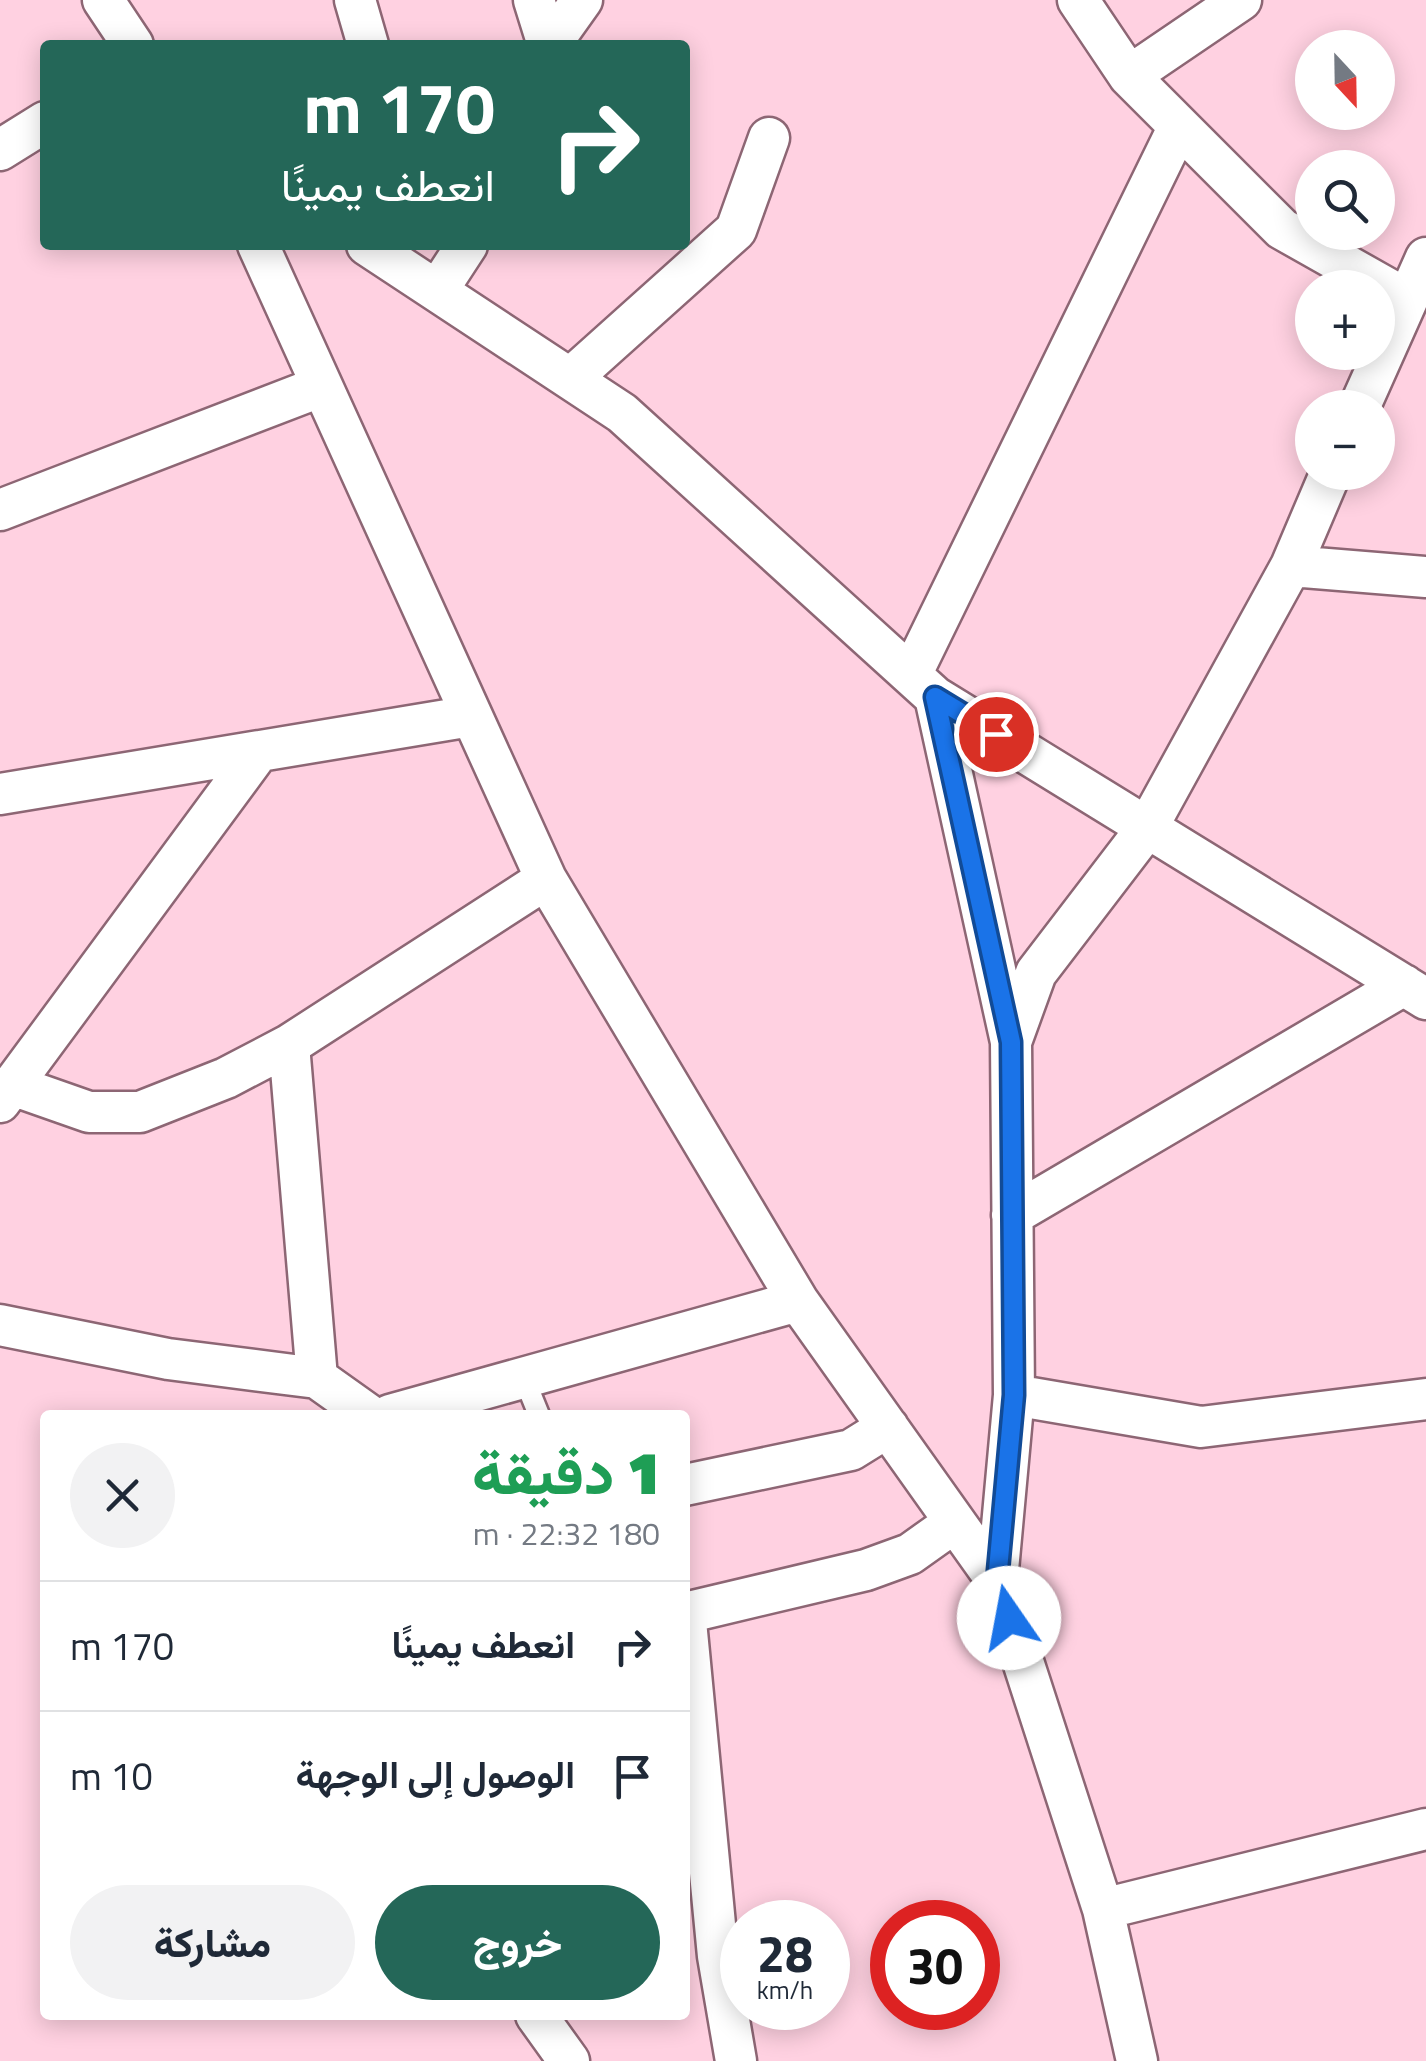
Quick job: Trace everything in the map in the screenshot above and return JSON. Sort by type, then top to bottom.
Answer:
[{"type":"street","points":[[103,0],[130,40]]},
{"type":"street","points":[[356,0],[367,40]]},
{"type":"street","points":[[534,0],[547,40]]},
{"type":"street","points":[[553,40],[582,0]]},
{"type":"street","points":[[1078,0],[1129,76],[1282,229],[1406,300]]},
{"type":"street","points":[[1129,76],[1240,0]]},
{"type":"street","points":[[0,150],[40,125]]},
{"type":"street","points":[[997,1581],[1014,1395],[1011,1042],[923,686],[1179,126]]},
{"type":"street","points":[[571,378],[736,230],[769,138]]},
{"type":"street","points":[[260,250],[546,879],[798,1300],[997,1581],[1103,1909],[1138,2061]]},
{"type":"street","points":[[375,250],[622,412],[923,686],[1415,992],[1012,1216]]},
{"type":"street","points":[[437,291],[465,250]]},
{"type":"street","points":[[1367,390],[1426,258]]},
{"type":"street","points":[[0,510],[322,386]]},
{"type":"street","points":[[1011,1042],[1036,973],[1147,828],[1291,566],[1323,490]]},
{"type":"street","points":[[1291,566],[1426,577]]},
{"type":"street","points":[[0,794],[472,716]]},
{"type":"street","points":[[258,751],[6,1094],[89,1112],[140,1112],[226,1078],[288,1045],[546,879]]},
{"type":"street","points":[[288,1045],[317,1378]]},
{"type":"street","points":[[408,1410],[798,1300]]},
{"type":"street","points":[[0,1325],[168,1359],[317,1378],[362,1410]]},
{"type":"street","points":[[1014,1395],[1202,1427],[1426,1399]]},
{"type":"street","points":[[690,1484],[851,1450],[888,1427]]},
{"type":"street","points":[[690,1611],[866,1570],[910,1554],[954,1522]]},
{"type":"street","points":[[690,1664],[718,1956],[736,2061]]},
{"type":"street","points":[[1103,1909],[1426,1829]]},
{"type":"street","points":[[540,2020],[569,2061]]},
{"type":"lane","points":[[524,1378],[536,1410]]},
{"type":"route","points":[[996,734],[935,697],[1011,1042],[1014,1395],[997,1581],[1009,1618]]}]
